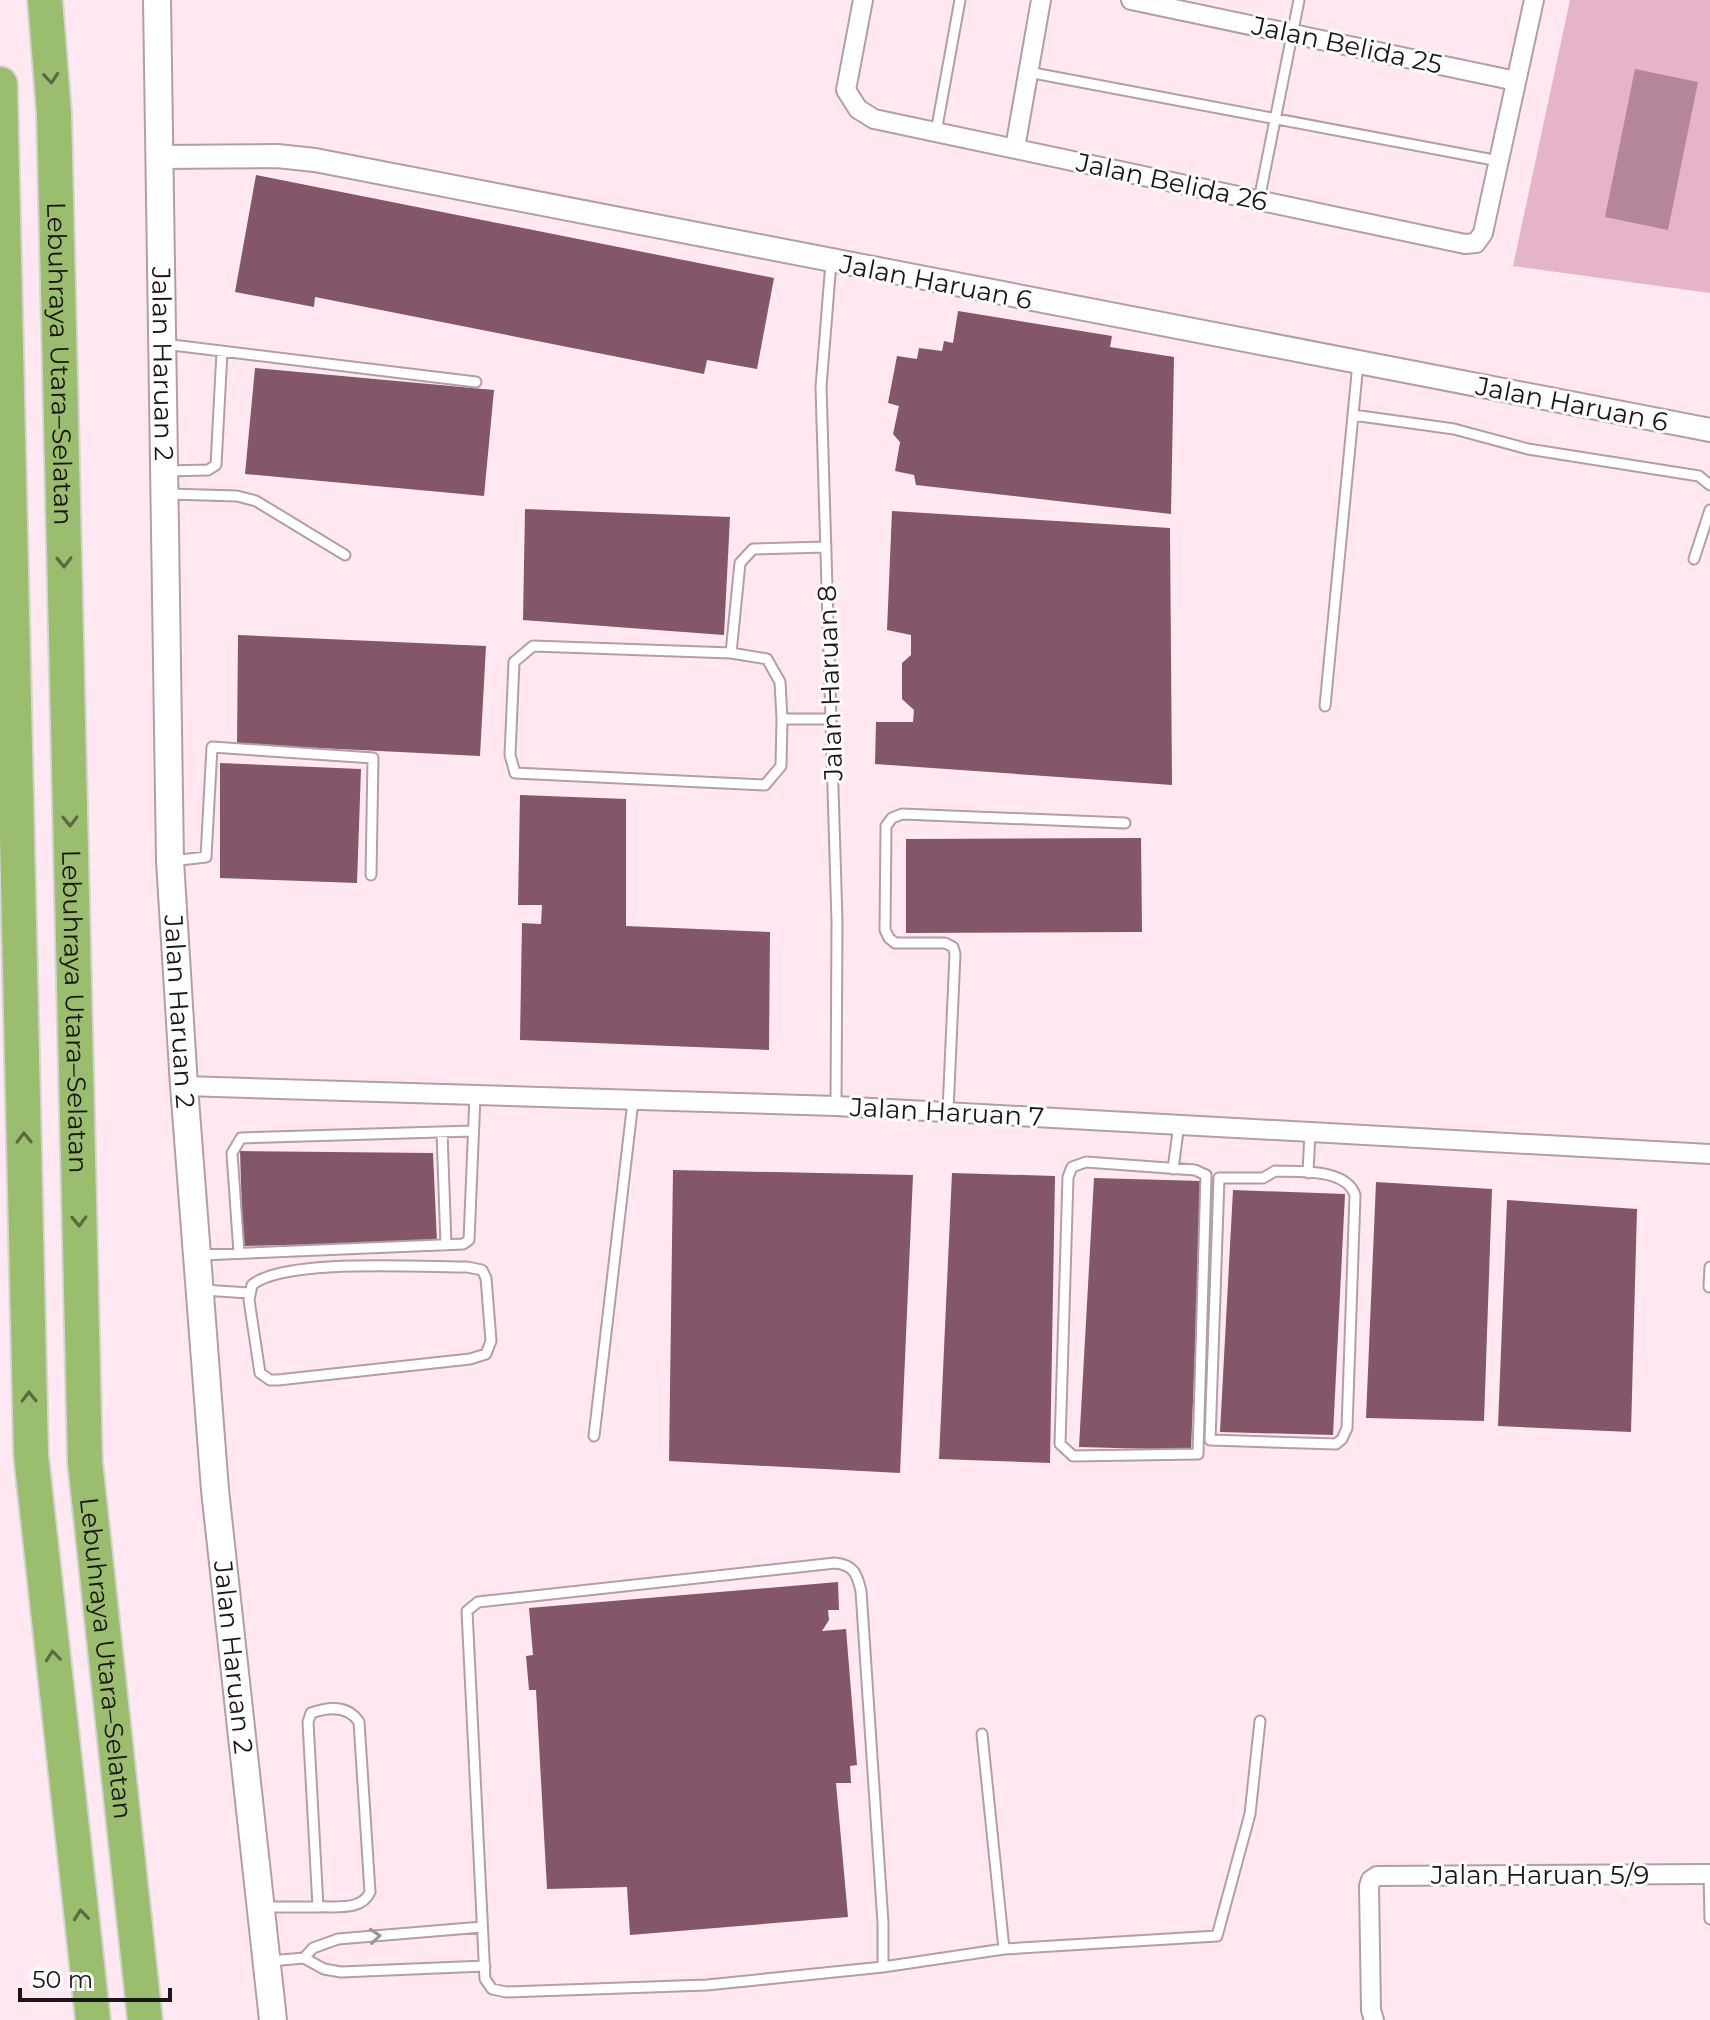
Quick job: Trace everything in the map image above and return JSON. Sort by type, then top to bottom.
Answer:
[{"type":"highway","name":"Lebuhraya Utara–Selatan","points":[[45,0],[54,113],[85,1462],[145,2020]]},
{"type":"highway","name":"Lebuhraya Utara–Selatan","points":[[0,84],[31,1455],[93,2020]]},
{"type":"main road","name":"Jalan Haruan 2","points":[[157,0],[170,861],[215,1490],[273,2020]]},
{"type":"street","name":"Jalan Belida 26","points":[[863,0],[846,90],[858,109],[874,119],[1465,244],[1476,243],[1483,233],[1499,161]]},
{"type":"street","points":[[1015,148],[1041,0]]},
{"type":"street","name":"Jalan Belida 25","points":[[1131,0],[1516,81]]},
{"type":"street","points":[[1499,161],[1534,0]]},
{"type":"street","name":"Jalan Haruan 6","points":[[159,157],[277,156],[315,160],[1710,430]]},
{"type":"street","name":"Jalan Haruan 7","points":[[184,1086],[836,1106],[1710,1154]]},
{"type":"street","name":"Jalan Haruan 5/9","points":[[1374,2020],[1371,2010],[1369,1886],[1377,1876],[1710,1874]]},
{"type":"lane","points":[[936,132],[960,0]]},
{"type":"lane","points":[[1259,200],[1299,0]]},
{"type":"lane","points":[[1028,72],[1499,161]]},
{"type":"lane","name":"Jalan Haruan 8","points":[[831,261],[821,387],[837,922],[836,1106]]},
{"type":"lane","points":[[160,343],[476,382]]},
{"type":"lane","points":[[164,482],[216,465],[222,352]]},
{"type":"lane","points":[[1325,706],[1358,363]]},
{"type":"lane","points":[[1353,415],[1454,429],[1528,449],[1699,476],[1710,485]]},
{"type":"lane","points":[[164,482],[256,501],[345,555]]},
{"type":"lane","points":[[1694,559],[1710,510]]},
{"type":"lane","points":[[731,653],[740,563],[753,549],[826,547]]},
{"type":"lane","points":[[533,646],[731,653],[767,659],[780,682],[782,719],[781,766],[765,785],[515,773],[510,755],[514,662],[533,646]]},
{"type":"lane","points":[[782,719],[831,719]]},
{"type":"lane","points":[[170,861],[206,857],[212,747],[373,758],[371,875]]},
{"type":"lane","points":[[948,1111],[955,954],[953,947],[945,943],[895,943],[889,938],[885,930],[886,826],[892,818],[902,814],[1125,823]]},
{"type":"lane","points":[[197,1255],[463,1244],[469,1240],[475,1096]]},
{"type":"lane","points":[[594,1436],[633,1101]]},
{"type":"lane","points":[[1173,1169],[1179,1124]]},
{"type":"lane","points":[[239,1253],[232,1153],[241,1138],[473,1131]]},
{"type":"lane","points":[[442,1132],[446,1245]]},
{"type":"lane","points":[[1308,1173],[1310,1132]]},
{"type":"lane","points":[[1086,1162],[1173,1169],[1195,1170],[1206,1175],[1198,1454],[1073,1456],[1060,1444],[1068,1177],[1072,1167],[1086,1162]]},
{"type":"lane","points":[[1275,1171],[1308,1173],[1340,1177],[1350,1183],[1355,1195],[1345,1435],[1336,1444],[1210,1440],[1219,1178],[1263,1178],[1275,1171]]},
{"type":"lane","points":[[467,1267],[482,1270],[486,1278],[491,1341],[486,1354],[470,1359],[270,1380],[260,1373],[249,1293],[258,1280],[305,1269],[467,1267]]},
{"type":"lane","points":[[1709,1287],[1710,1267]]},
{"type":"lane","points":[[200,1290],[249,1293]]},
{"type":"lane","points":[[883,1967],[883,1923],[861,1591],[857,1573],[845,1564],[494,1600],[472,1605],[467,1611],[466,1621],[485,1979],[492,1989],[506,1992],[707,1985],[883,1967],[1004,1949],[1217,1936],[1250,1814],[1260,1721]]},
{"type":"lane","points":[[262,1907],[318,1907],[360,1905],[370,1892],[359,1722],[354,1714],[345,1709],[311,1713],[308,1722],[318,1907]]},
{"type":"lane","points":[[982,1734],[1004,1949]]},
{"type":"lane","points":[[1710,1874],[1710,1919]]},
{"type":"lane","points":[[304,1958],[313,1948],[338,1939],[482,1927]]},
{"type":"lane","points":[[267,1961],[304,1958],[324,1969],[341,1972],[485,1966]]},
{"type":"shaded area","points":[[1570,0],[1710,0],[1710,293],[1513,266]]},
{"type":"shaded area","points":[[1635,69],[1698,82],[1668,230],[1605,217]]},
{"type":"building","points":[[256,175],[774,278],[757,369],[707,360],[704,374],[315,297],[314,307],[235,292]]},
{"type":"building","points":[[958,311],[1112,336],[1110,347],[1174,357],[1171,514],[916,485],[914,475],[895,471],[900,442],[893,434],[899,406],[888,403],[897,356],[917,359],[919,348],[942,351],[944,341],[953,343]]},
{"type":"building","points":[[255,368],[494,390],[484,496],[245,474]]},
{"type":"building","points":[[525,509],[730,517],[724,635],[523,620]]},
{"type":"building","points":[[892,511],[1170,528],[1172,785],[875,764],[876,722],[913,722],[914,710],[902,699],[902,663],[911,655],[911,635],[887,630]]},
{"type":"building","points":[[238,635],[486,646],[480,756],[237,744]]},
{"type":"building","points":[[220,763],[361,769],[357,883],[220,878]]},
{"type":"building","points":[[520,795],[626,799],[626,926],[770,932],[769,1050],[520,1040],[522,923],[541,924],[542,905],[518,905]]},
{"type":"building","points":[[1141,838],[1142,932],[906,933],[906,839]]},
{"type":"building","points":[[240,1151],[433,1153],[437,1242],[243,1246]]},
{"type":"building","points":[[673,1170],[913,1175],[900,1473],[669,1461]]},
{"type":"building","points":[[952,1173],[1055,1176],[1050,1463],[939,1459]]},
{"type":"building","points":[[1094,1178],[1202,1181],[1191,1450],[1079,1447]]},
{"type":"building","points":[[1376,1182],[1492,1189],[1484,1421],[1366,1418]]},
{"type":"building","points":[[1233,1190],[1345,1194],[1333,1435],[1220,1432]]},
{"type":"building","points":[[1507,1200],[1637,1209],[1631,1432],[1498,1426]]},
{"type":"building","points":[[838,1582],[839,1610],[828,1610],[829,1620],[822,1631],[846,1629],[857,1765],[850,1766],[851,1783],[836,1783],[848,1917],[630,1935],[627,1887],[547,1889],[536,1690],[529,1690],[526,1656],[533,1655],[529,1608]]}]
